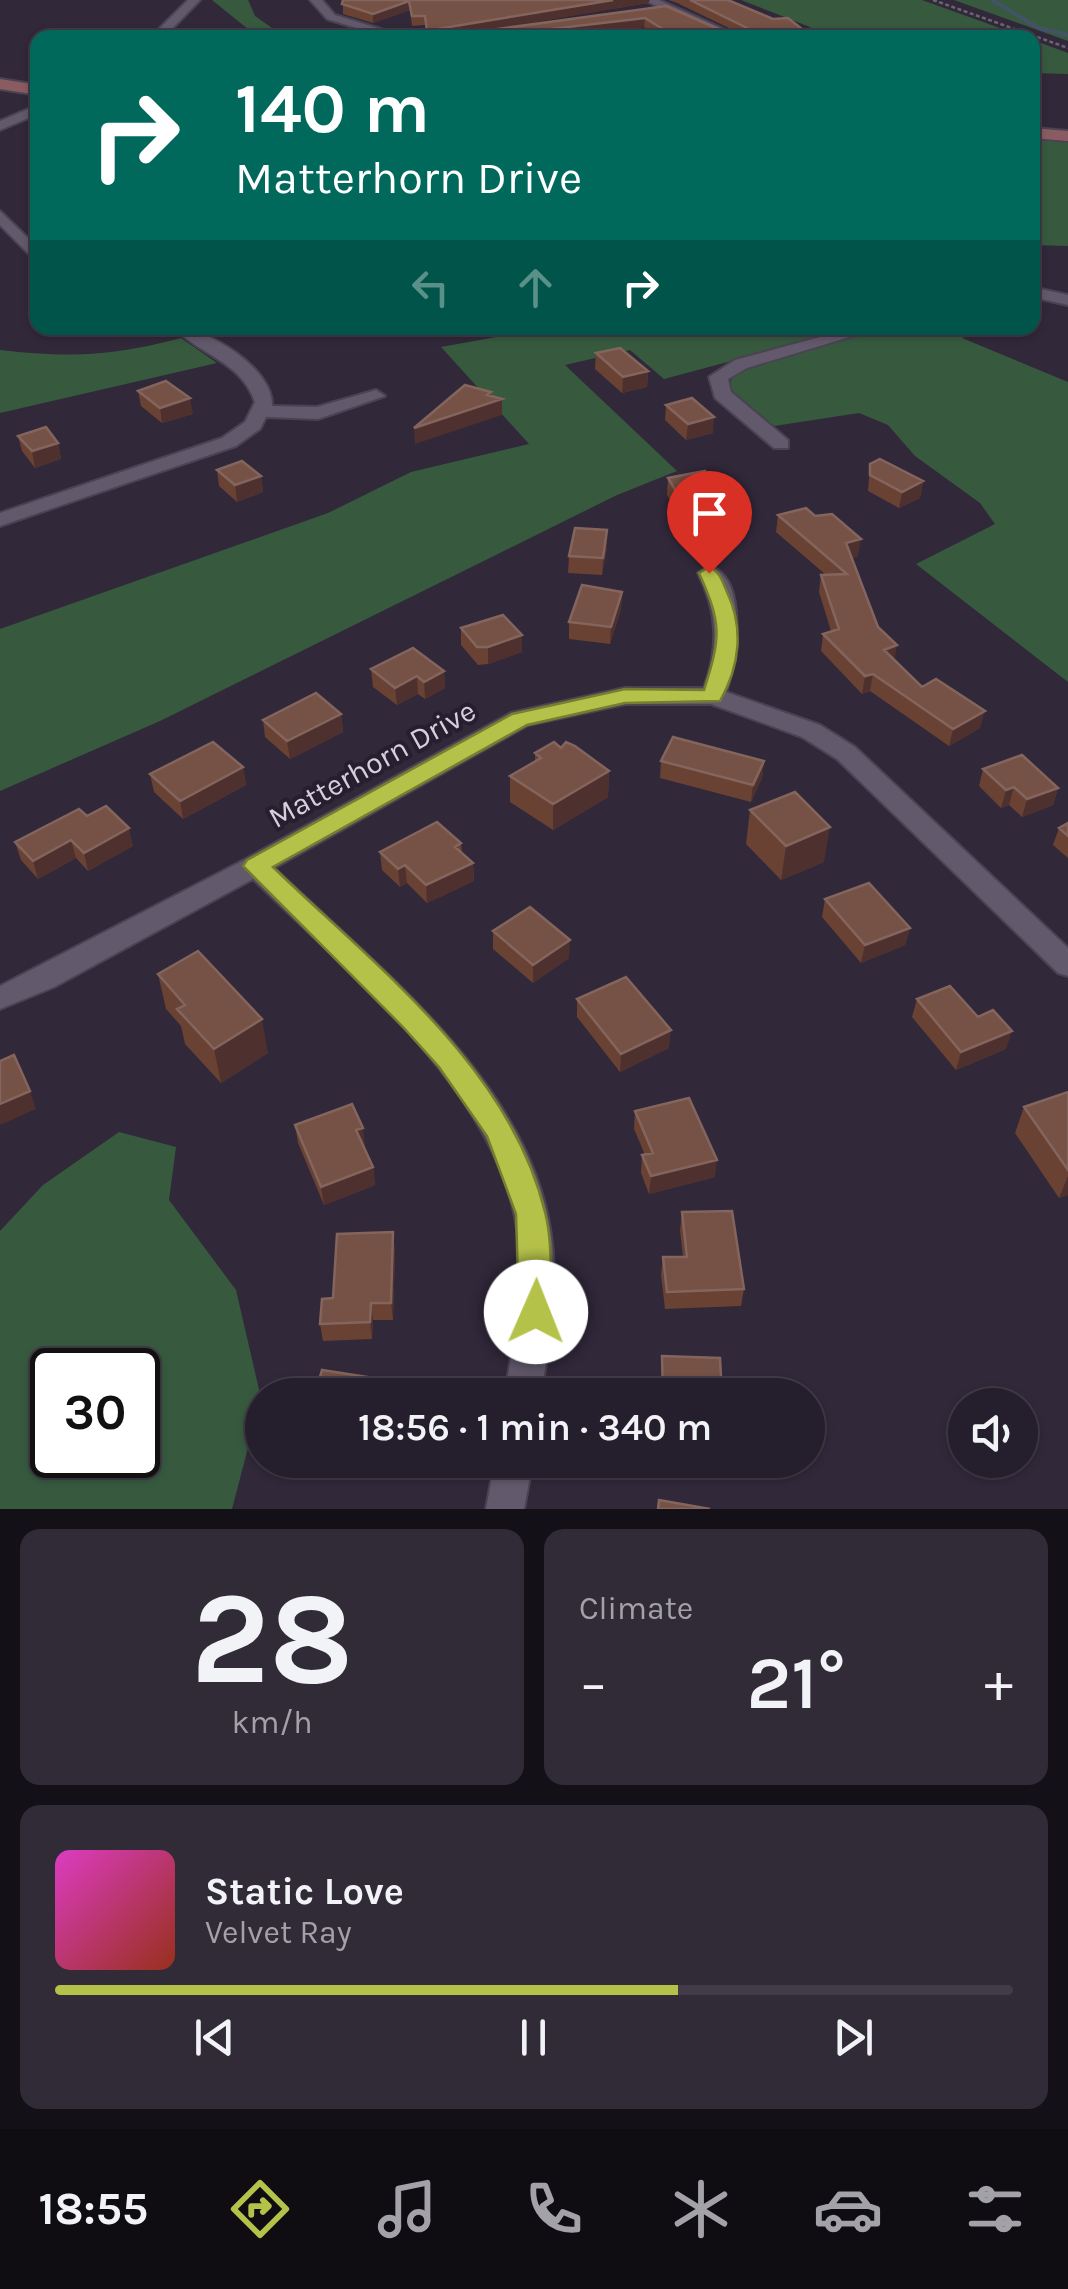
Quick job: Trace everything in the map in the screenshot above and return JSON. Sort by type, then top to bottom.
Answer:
[{"type":"street","points":[[164,30],[194,0]]},
{"type":"street","points":[[316,0],[331,17],[376,30]]},
{"type":"street","points":[[650,0],[720,30]]},
{"type":"street","points":[[632,12],[668,7]]},
{"type":"street","points":[[0,84],[30,89]]},
{"type":"street","points":[[0,126],[30,113]]},
{"type":"street","points":[[1040,134],[1068,136]]},
{"type":"street","points":[[0,216],[30,249]]},
{"type":"street","points":[[1040,294],[1068,300]]},
{"type":"street","points":[[0,520],[210,451],[243,433],[262,411],[264,396],[257,384],[194,335]]},
{"type":"street","points":[[781,444],[722,394],[718,377],[741,364],[845,335]]},
{"type":"street","points":[[262,411],[318,413],[376,396]]},
{"type":"street","points":[[709,573],[726,612],[730,640],[713,696]]},
{"type":"street","name":"Matterhorn Drive","points":[[0,998],[44,980],[520,719],[625,696],[713,696],[781,718],[846,753],[1068,966]]},
{"type":"street","points":[[256,866],[413,1019],[449,1059],[500,1131],[531,1214],[536,1256],[536,1312],[526,1378]]},
{"type":"street","points":[[506,1509],[511,1478]]},
{"type":"path","points":[[933,0],[1017,30]]},
{"type":"path","points":[[1040,38],[1068,48]]},
{"type":"green space","points":[[212,0],[248,0],[255,16],[275,30],[249,30]]},
{"type":"green space","points":[[741,0],[922,0],[1006,30],[813,30]]},
{"type":"green space","points":[[954,0],[1068,0],[1068,41]]},
{"type":"green space","points":[[1040,43],[1068,53],[1068,74],[1040,73]]},
{"type":"green space","points":[[1040,140],[1068,142],[1068,246],[1040,245]]},
{"type":"green space","points":[[507,335],[828,335],[664,379],[630,350],[565,365],[677,471],[617,495],[160,721],[0,791],[0,629],[328,513],[411,472],[529,444],[441,347]]},
{"type":"green space","points":[[856,335],[972,335],[962,338],[1068,382],[1068,682],[916,564],[995,524],[980,503],[915,456],[888,425],[859,413],[774,426],[729,388],[733,374],[750,363]]},
{"type":"green space","points":[[181,338],[217,363],[0,413],[0,350],[91,354]]},
{"type":"green space","points":[[119,1132],[176,1147],[169,1200],[236,1290],[256,1378],[245,1378],[245,1459],[232,1509],[0,1509],[0,1231],[43,1185]]},
{"type":"building","points":[[343,0],[613,0],[437,29],[450,30],[427,30],[425,16],[412,16],[409,1],[373,14],[342,4]]},
{"type":"building","points":[[690,0],[728,0],[773,19],[788,18],[803,30],[746,30]]},
{"type":"building","points":[[666,6],[720,30],[664,30],[645,18],[542,30],[491,30]]},
{"type":"building","points":[[620,348],[648,371],[623,377],[596,353]]},
{"type":"building","points":[[166,381],[190,398],[160,408],[138,391]]},
{"type":"building","points":[[465,385],[502,399],[414,428]]},
{"type":"building","points":[[692,398],[714,417],[688,424],[666,405]]},
{"type":"building","points":[[46,427],[58,443],[32,451],[18,436]]},
{"type":"building","points":[[880,459],[923,481],[902,492],[870,475],[870,464]]},
{"type":"building","points":[[242,461],[261,476],[235,485],[217,470]]},
{"type":"building","points":[[705,471],[721,493],[681,500],[668,478]]},
{"type":"building","points":[[806,508],[815,516],[832,514],[861,539],[846,543],[878,627],[897,645],[884,650],[922,687],[936,679],[985,711],[953,729],[873,674],[865,676],[823,634],[839,629],[821,575],[847,574],[778,515]]},
{"type":"building","points":[[575,528],[607,530],[603,558],[569,556]]},
{"type":"building","points":[[582,585],[622,592],[611,627],[569,622]]},
{"type":"building","points":[[503,615],[522,635],[477,647],[461,628]]},
{"type":"building","points":[[413,648],[444,671],[424,682],[417,676],[395,688],[371,669]]},
{"type":"building","points":[[316,693],[341,714],[287,741],[263,720]]},
{"type":"building","points":[[673,737],[764,761],[753,785],[661,761]]},
{"type":"building","points":[[213,742],[243,767],[180,801],[150,774]]},
{"type":"building","points":[[554,742],[561,748],[566,742],[575,746],[609,771],[553,804],[510,776],[541,758],[535,753]]},
{"type":"building","points":[[1022,755],[1058,788],[1027,799],[1014,787],[1006,790],[983,769]]},
{"type":"building","points":[[795,792],[830,827],[786,846],[750,810]]},
{"type":"building","points":[[106,806],[129,828],[84,853],[71,840],[33,861],[15,842],[79,809],[87,816]]},
{"type":"building","points":[[437,822],[461,843],[455,847],[473,863],[426,885],[405,865],[398,869],[380,852]]},
{"type":"building","points":[[869,883],[910,928],[865,945],[825,899]]},
{"type":"building","points":[[530,907],[570,940],[533,965],[493,931]]},
{"type":"building","points":[[198,951],[262,1019],[214,1049],[177,1009],[185,1005],[158,974]]},
{"type":"building","points":[[626,977],[671,1030],[621,1054],[577,999]]},
{"type":"building","points":[[950,986],[978,1017],[993,1010],[1012,1031],[961,1052],[917,999]]},
{"type":"building","points":[[14,1055],[30,1091],[0,1104],[0,1061]]},
{"type":"building","points":[[1068,1092],[1068,1170],[1024,1107]]},
{"type":"building","points":[[689,1098],[717,1160],[651,1176],[642,1155],[653,1153],[635,1111]]},
{"type":"building","points":[[352,1104],[363,1128],[356,1130],[373,1167],[321,1187],[295,1125]]},
{"type":"building","points":[[732,1211],[744,1289],[667,1292],[663,1257],[687,1257],[682,1212]]},
{"type":"building","points":[[393,1232],[391,1303],[371,1303],[370,1322],[320,1324],[322,1299],[333,1298],[337,1234]]},
{"type":"building","points":[[662,1356],[720,1358],[721,1378],[663,1378]]},
{"type":"building","points":[[322,1370],[374,1378],[320,1378]]},
{"type":"building","points":[[659,1500],[710,1509],[658,1509]]},
{"type":"waterway","points":[[992,0],[1039,28],[1068,35]]},
{"type":"route","points":[[536,1312],[531,1214],[500,1131],[449,1059],[413,1019],[256,866],[520,719],[574,704],[625,696],[713,696],[728,656],[730,624],[709,573]]}]
